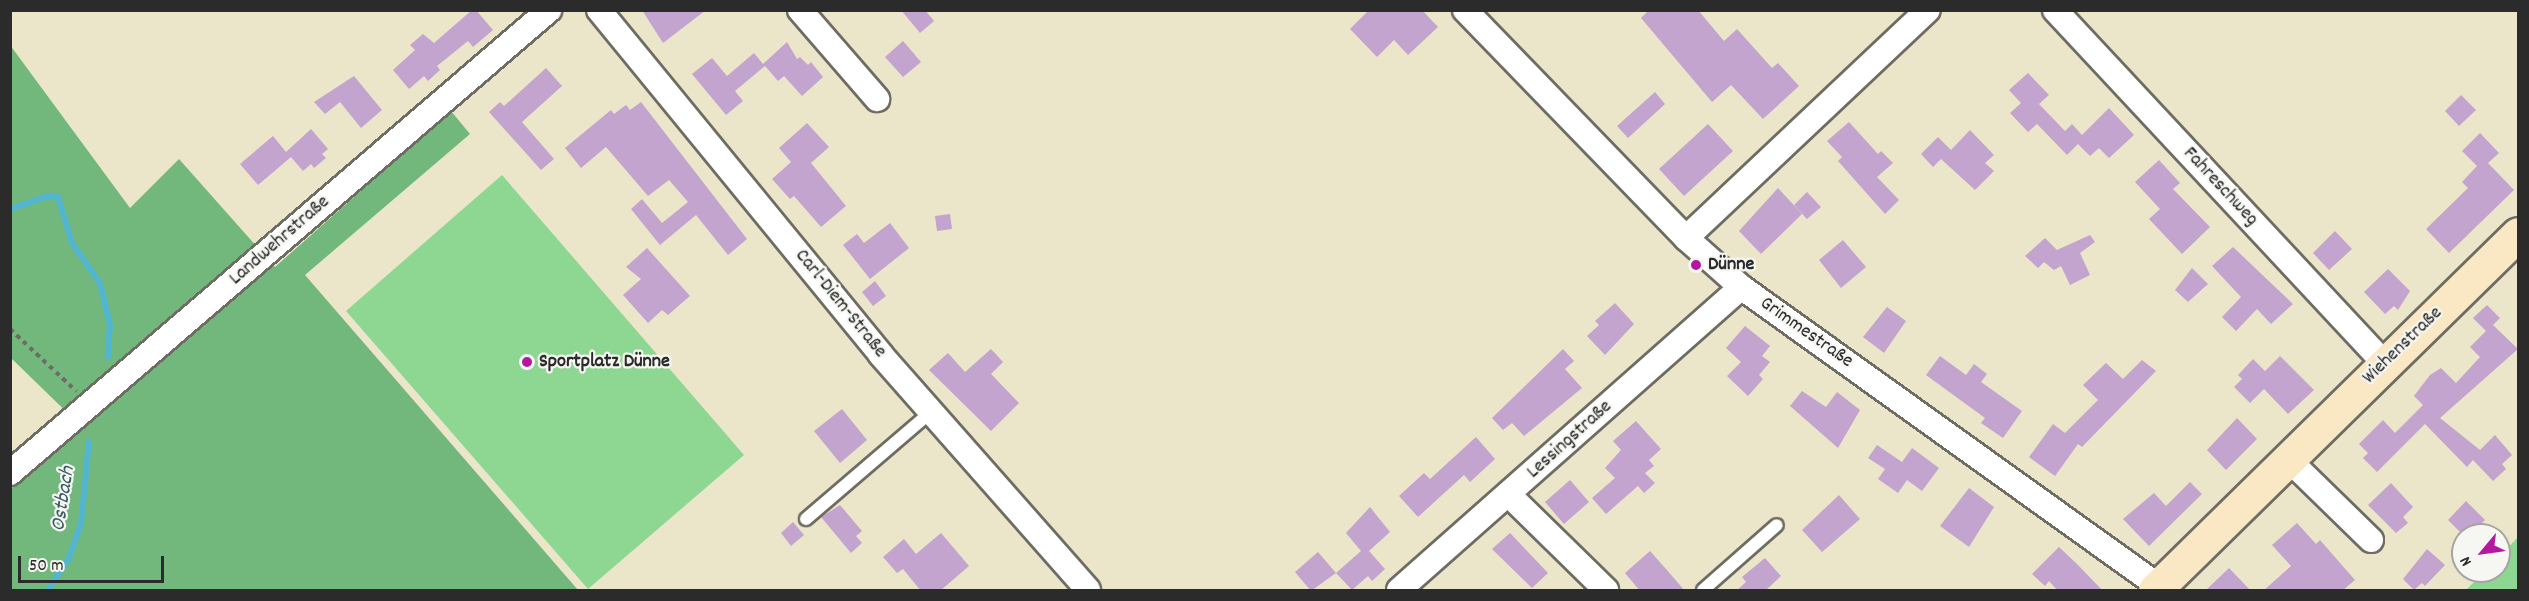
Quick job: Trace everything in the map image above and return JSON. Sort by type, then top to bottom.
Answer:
[{"type":"street","name":"Landwehrstraße","points":[[10,473],[549,10]]},
{"type":"street","name":"Carl-Diem-Straße","points":[[599,10],[931,412],[1088,591]]},
{"type":"street","points":[[800,10],[877,99]]},
{"type":"street","name":"Grimmestraße","points":[[1465,10],[1686,238],[1741,287],[2160,589]]},
{"type":"street","points":[[1686,238],[1928,10]]},
{"type":"street","name":"Fahreschweg","points":[[2055,10],[2385,364]]},
{"type":"street","name":"Wiehenstraße","points":[[2160,589],[2288,459],[2518,234]]},
{"type":"street","name":"Lessingstraße","points":[[1399,591],[1741,287]]},
{"type":"street","points":[[2288,459],[2371,540]]},
{"type":"street","points":[[1509,495],[1606,591]]},
{"type":"lane","points":[[806,519],[931,412]]},
{"type":"lane","points":[[1703,591],[1777,525]]},
{"type":"path","points":[[10,329],[90,404]]},
{"type":"green space","points":[[10,45],[130,208],[179,159],[275,267],[451,111],[470,134],[305,275],[578,590],[11,590],[11,489],[82,427],[11,358]]},
{"type":"green space","name":"Sportplatz Dünne","points":[[502,175],[744,455],[588,589],[346,311]]},
{"type":"green space","points":[[2518,537],[2518,590],[2466,590],[2473,583],[2511,583],[2511,544]]},
{"type":"building","points":[[472,10],[476,10],[493,30],[473,47],[468,41],[437,66],[440,70],[428,81],[424,76],[409,89],[393,70],[415,50],[410,45],[423,34],[434,43]]},
{"type":"building","points":[[642,10],[706,10],[663,43]]},
{"type":"building","points":[[901,10],[925,10],[934,21],[920,33]]},
{"type":"building","points":[[1369,10],[1422,10],[1438,27],[1408,55],[1394,40],[1377,57],[1350,29]]},
{"type":"building","points":[[1649,10],[1698,10],[1724,41],[1737,29],[1772,68],[1778,63],[1799,86],[1763,119],[1731,85],[1712,102],[1641,18]]},
{"type":"building","points":[[903,41],[921,62],[903,77],[885,57]]},
{"type":"building","points":[[787,42],[797,59],[800,57],[808,65],[811,62],[823,77],[802,96],[784,76],[778,81],[765,66],[735,91],[743,101],[726,115],[692,74],[712,58],[727,76],[754,53],[763,64]]},
{"type":"building","points":[[546,68],[562,86],[522,122],[554,159],[541,170],[489,112],[500,102],[504,106]]},
{"type":"building","points":[[2028,73],[2049,95],[2039,104],[2065,131],[2072,124],[2082,135],[2109,108],[2134,135],[2109,158],[2099,148],[2090,156],[2078,144],[2067,155],[2037,124],[2028,132],[2010,113],[2021,103],[2009,90]]},
{"type":"building","points":[[354,76],[382,110],[361,128],[340,102],[325,114],[314,102]]},
{"type":"building","points":[[1655,92],[1665,104],[1628,138],[1617,126]]},
{"type":"building","points":[[2461,95],[2476,110],[2459,126],[2445,111]]},
{"type":"building","points":[[641,102],[747,239],[728,255],[696,215],[660,245],[631,209],[642,199],[662,223],[688,202],[669,180],[648,196],[606,147],[581,168],[565,148],[611,110],[614,114],[626,105],[630,110]]},
{"type":"building","points":[[1849,122],[1878,154],[1881,151],[1893,163],[1877,177],[1899,200],[1885,214],[1838,161],[1842,157],[1827,141]]},
{"type":"building","points":[[807,123],[829,147],[811,163],[846,206],[821,227],[794,196],[790,199],[772,179],[791,162],[779,148]]},
{"type":"building","points":[[1708,124],[1733,151],[1684,196],[1659,169]]},
{"type":"building","points":[[311,129],[328,149],[322,154],[326,158],[314,168],[311,164],[303,171],[291,157],[258,185],[240,164],[273,136],[286,152]]},
{"type":"building","points":[[1970,130],[1994,155],[1985,163],[1994,171],[1975,190],[1941,159],[1933,167],[1921,154],[1938,137],[1951,150]]},
{"type":"building","points":[[2480,133],[2499,153],[2488,163],[2514,190],[2449,253],[2426,229],[2468,188],[2462,182],[2477,166],[2462,151]]},
{"type":"building","points":[[2159,160],[2180,183],[2173,189],[2210,227],[2182,254],[2149,219],[2160,209],[2135,182]]},
{"type":"building","points":[[1778,188],[1802,214],[1761,254],[1739,231]]},
{"type":"building","points":[[1807,192],[1821,207],[1807,219],[1794,205]]},
{"type":"building","points":[[950,214],[952,229],[937,231],[935,216]]},
{"type":"building","points":[[890,223],[909,248],[870,279],[843,245],[857,234],[864,243]]},
{"type":"building","points":[[2335,231],[2352,249],[2329,270],[2313,253]]},
{"type":"building","points":[[2090,235],[2095,242],[2080,253],[2090,275],[2070,285],[2061,266],[2054,270],[2044,262],[2038,268],[2025,256],[2045,238],[2057,250]]},
{"type":"building","points":[[1843,240],[1866,267],[1841,288],[1819,260]]},
{"type":"building","points":[[2233,247],[2293,304],[2271,324],[2257,309],[2236,331],[2222,317],[2241,297],[2212,266]]},
{"type":"building","points":[[647,248],[690,296],[668,315],[662,310],[648,323],[623,295],[641,279],[626,267]]},
{"type":"building","points":[[2192,268],[2208,284],[2188,302],[2175,290]]},
{"type":"building","points":[[2388,269],[2410,291],[2398,310],[2394,306],[2385,314],[2364,292]]},
{"type":"building","points":[[875,281],[886,296],[873,306],[862,292]]},
{"type":"building","points":[[1615,303],[1634,324],[1605,355],[1587,336],[1599,325],[1595,321]]},
{"type":"building","points":[[2487,305],[2500,318],[2493,325],[2518,349],[2440,418],[2480,450],[2495,435],[2512,455],[2502,464],[2506,469],[2493,481],[2473,460],[2467,467],[2425,424],[2377,472],[2363,458],[2368,453],[2359,444],[2383,420],[2395,433],[2423,405],[2414,396],[2430,375],[2441,368],[2456,383],[2480,357],[2470,347],[2486,331],[2473,318]]},
{"type":"building","points":[[1887,307],[1906,321],[1884,353],[1863,337]]},
{"type":"building","points":[[1745,326],[1770,346],[1762,356],[1770,362],[1759,375],[1763,379],[1748,396],[1727,376],[1741,362],[1726,348]]},
{"type":"building","points":[[991,349],[1003,362],[991,374],[1019,403],[991,431],[929,370],[948,353],[965,372]]},
{"type":"building","points":[[1563,349],[1574,361],[1565,369],[1582,388],[1524,436],[1512,423],[1503,430],[1492,418]]},
{"type":"building","points":[[1940,356],[1966,375],[1974,364],[1987,374],[1981,382],[2022,411],[2003,438],[1981,423],[1985,418],[1926,375]]},
{"type":"building","points":[[2280,356],[2314,390],[2288,414],[2264,389],[2250,403],[2234,387],[2242,379],[2238,375],[2253,359],[2265,371]]},
{"type":"building","points":[[2142,360],[2156,371],[2082,447],[2078,444],[2055,476],[2029,457],[2053,424],[2065,433],[2098,400],[2083,385],[2106,363],[2123,379]]},
{"type":"building","points":[[1802,391],[1826,407],[1837,392],[1860,410],[1838,448],[1790,406]]},
{"type":"building","points":[[842,409],[867,440],[840,463],[814,431]]},
{"type":"building","points":[[2237,418],[2257,439],[2226,470],[2207,450]]},
{"type":"building","points":[[1636,421],[1661,449],[1649,460],[1654,466],[1645,473],[1655,483],[1644,493],[1638,486],[1606,514],[1592,498],[1615,478],[1605,468],[1621,450],[1613,441]]},
{"type":"building","points":[[1476,437],[1495,459],[1470,482],[1464,475],[1418,517],[1399,496],[1424,473],[1430,479]]},
{"type":"building","points":[[1877,445],[1902,462],[1912,448],[1939,468],[1922,491],[1907,480],[1898,493],[1878,479],[1885,469],[1868,458]]},
{"type":"building","points":[[1570,480],[1589,502],[1564,524],[1545,502]]},
{"type":"building","points":[[2190,482],[2202,494],[2149,546],[2123,519],[2154,493],[2166,506]]},
{"type":"building","points":[[2391,483],[2413,507],[2403,517],[2408,523],[2396,533],[2368,505]]},
{"type":"building","points":[[1969,488],[1994,507],[1969,547],[1940,526]]},
{"type":"building","points":[[1839,495],[1860,519],[1822,552],[1802,530]]},
{"type":"building","points":[[2466,501],[2485,520],[2482,523],[2451,523],[2448,520]]},
{"type":"building","points":[[840,505],[862,531],[856,536],[862,543],[851,553],[821,517]]},
{"type":"building","points":[[1370,507],[1390,532],[1369,551],[1385,569],[1372,581],[1368,576],[1352,590],[1336,573],[1361,551],[1346,533]]},
{"type":"building","points":[[793,522],[804,535],[791,546],[781,533]]},
{"type":"building","points":[[2297,523],[2316,544],[2320,540],[2355,580],[2342,591],[2263,591],[2291,566],[2272,545]]},
{"type":"building","points":[[941,533],[969,566],[940,591],[921,591],[903,569],[897,573],[883,557],[904,539],[916,554]]},
{"type":"building","points":[[1510,533],[1548,573],[1532,588],[1492,549]]},
{"type":"building","points":[[2059,547],[2103,591],[2058,591],[2049,581],[2045,586],[2032,574]]},
{"type":"building","points":[[2427,549],[2445,565],[2425,586],[2422,583],[2414,590],[2403,579]]},
{"type":"building","points":[[1650,551],[1685,591],[1640,591],[1625,573]]},
{"type":"building","points":[[1318,552],[1336,573],[1311,591],[1295,572]]},
{"type":"building","points":[[1765,558],[1781,576],[1765,591],[1736,591],[1746,582],[1742,577]]},
{"type":"building","points":[[2229,568],[2251,591],[2205,591]]},
{"type":"waterway","name":"Ostbach","points":[[10,209],[48,196],[58,197],[72,243],[100,283],[110,325],[108,357]]},
{"type":"waterway","name":"Ostbach","points":[[48,590],[69,558],[81,523],[89,441]]},
{"type":"place","name":"Dünne","points":[[1696,265]]},
{"type":"place","name":"Sportplatz Dünne","points":[[527,362]]}]
